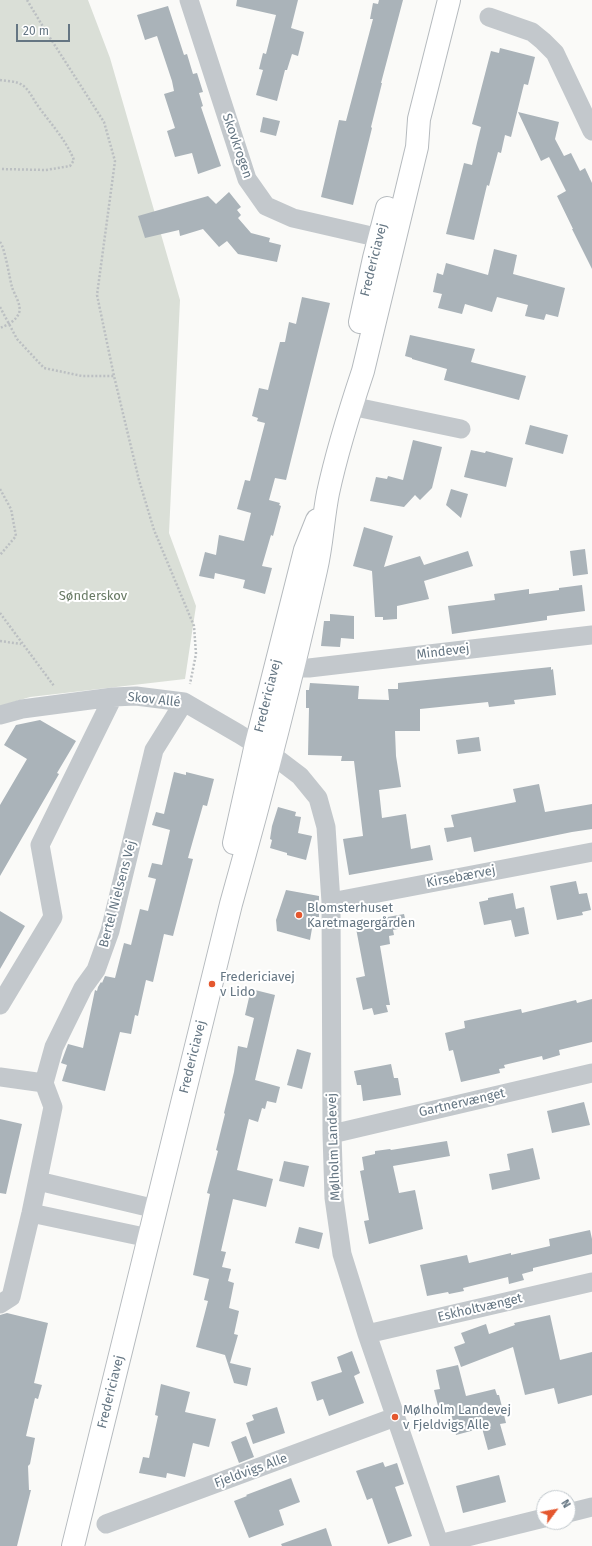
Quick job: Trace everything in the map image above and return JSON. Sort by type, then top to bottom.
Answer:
[{"type":"main road","name":"Fredericiavej","points":[[263,749],[305,550],[328,493],[351,406],[363,371],[387,240],[417,147],[419,119],[449,0]]},
{"type":"main road","name":"Fredericiavej","points":[[73,1546],[231,904],[235,840],[263,749],[294,668],[320,554],[328,493]]},
{"type":"street","name":"Skovkrogen","points":[[189,0],[247,179],[266,206],[293,218],[387,240]]},
{"type":"street","points":[[488,17],[532,32],[555,53],[592,131]]},
{"type":"street","points":[[351,406],[460,429]]},
{"type":"street","name":"Mindevej","points":[[294,668],[310,668],[592,635]]},
{"type":"street","name":"Skov Allé","points":[[0,715],[22,709],[113,697],[136,696],[184,702],[263,749]]},
{"type":"street","points":[[0,1005],[53,917],[40,845],[113,697]]},
{"type":"street","name":"Bertel Nielsens Vej","points":[[44,1083],[54,1047],[83,988],[96,970],[110,931],[154,750],[184,702]]},
{"type":"street","name":"Mølholm Landevej","points":[[263,749],[300,776],[318,798],[326,827],[331,902],[332,1134],[334,1198],[342,1254],[367,1334],[439,1545]]},
{"type":"street","name":"Kirsebærvej","points":[[331,902],[592,852]]},
{"type":"street","name":"Gartnervænget","points":[[332,1134],[592,1073]]},
{"type":"street","points":[[0,1077],[44,1083],[53,1107],[31,1213],[11,1297],[0,1304]]},
{"type":"street","points":[[38,1181],[156,1209]]},
{"type":"street","points":[[31,1213],[149,1238]]},
{"type":"street","name":"Eskholtvænget","points":[[367,1334],[592,1282]]},
{"type":"street","name":"Fjeldvigs Alle","points":[[106,1524],[395,1417]]},
{"type":"street","points":[[576,1510],[592,1507]]},
{"type":"street","points":[[439,1545],[536,1520]]},
{"type":"path","points":[[27,0],[104,122],[115,161],[96,295],[114,376],[154,530],[194,626],[196,654],[184,702]]},
{"type":"path","points":[[0,80],[19,83],[30,92],[37,105],[54,126],[74,160],[70,166],[46,170],[0,169]]},
{"type":"path","points":[[0,242],[4,248],[3,254],[20,312],[9,324],[0,328]]},
{"type":"path","points":[[0,307],[18,340],[44,368],[82,376],[114,376]]},
{"type":"path","points":[[0,490],[11,509],[16,536],[0,555]]},
{"type":"path","points":[[0,613],[68,704]]},
{"type":"path","points":[[0,641],[22,644]]},
{"type":"green space","name":"Sønderskov","points":[[0,0],[88,0],[110,58],[180,300],[169,533],[196,606],[185,679],[30,697],[0,706]]},
{"type":"building","points":[[237,0],[298,0],[291,28],[304,32],[298,56],[292,54],[287,70],[285,70],[277,101],[256,95],[263,70],[259,69],[263,53],[266,54],[276,15],[236,6]]},
{"type":"building","points":[[379,0],[403,0],[381,83],[372,128],[353,205],[321,197],[339,120],[346,121],[373,19],[370,19],[373,3],[378,4]]},
{"type":"building","points":[[168,6],[184,55],[187,54],[193,74],[197,73],[203,92],[199,93],[203,106],[201,107],[221,166],[198,174],[192,153],[175,157],[167,131],[175,128],[164,94],[174,91],[172,81],[157,36],[145,40],[137,15]]},
{"type":"building","points":[[500,48],[535,57],[528,85],[524,84],[511,137],[505,135],[501,153],[498,152],[489,186],[487,185],[474,240],[446,234],[464,163],[472,165],[481,127],[472,124],[491,51],[499,53]]},
{"type":"building","points":[[518,112],[559,122],[555,139],[564,156],[571,153],[580,171],[585,168],[592,183],[592,269],[557,196],[566,191],[549,157],[541,161]]},
{"type":"building","points":[[263,117],[280,121],[276,136],[260,132]]},
{"type":"building","points":[[229,192],[241,207],[237,210],[241,215],[238,218],[251,233],[270,238],[269,242],[281,245],[277,262],[238,254],[227,241],[219,247],[203,229],[180,236],[179,230],[145,238],[138,216],[208,196],[216,204]]},
{"type":"building","points":[[494,249],[517,255],[513,274],[565,288],[558,317],[546,314],[544,320],[525,316],[528,305],[497,297],[492,312],[465,304],[462,314],[438,308],[442,294],[433,292],[437,273],[443,275],[446,263],[488,275]]},
{"type":"building","points":[[302,297],[330,303],[286,480],[275,478],[269,500],[280,503],[279,505],[281,506],[273,536],[271,535],[262,566],[272,568],[265,594],[243,588],[245,580],[215,573],[214,579],[199,576],[205,552],[216,555],[219,535],[244,541],[251,513],[237,509],[245,480],[250,481],[265,423],[257,421],[258,418],[252,416],[259,388],[268,390],[280,342],[285,342],[289,322],[296,324]]},
{"type":"building","points":[[410,335],[475,349],[471,362],[526,376],[519,400],[444,380],[447,369],[405,356]]},
{"type":"building","points":[[530,425],[568,435],[563,454],[525,444]]},
{"type":"building","points":[[413,440],[442,447],[432,488],[420,500],[415,495],[404,507],[370,501],[376,477],[387,479],[388,476],[403,480]]},
{"type":"building","points":[[471,450],[485,453],[486,451],[513,458],[506,487],[464,477]]},
{"type":"building","points":[[451,489],[468,494],[461,518],[446,505]]},
{"type":"building","points":[[364,527],[393,536],[384,567],[420,556],[424,565],[468,551],[473,566],[424,581],[429,599],[397,606],[397,619],[383,620],[383,617],[375,617],[372,571],[353,566]]},
{"type":"building","points":[[585,549],[588,574],[573,576],[570,551]]},
{"type":"building","points":[[582,585],[585,611],[547,616],[547,620],[452,634],[448,606],[495,600],[494,594],[529,589],[529,594]]},
{"type":"building","points":[[330,614],[354,616],[354,639],[341,638],[340,647],[321,646],[324,621],[330,621]]},
{"type":"building","points":[[551,667],[551,670],[553,669],[556,695],[514,700],[515,704],[489,707],[488,702],[420,709],[420,731],[395,731],[396,756],[401,787],[379,790],[382,818],[406,814],[411,849],[430,845],[433,860],[349,875],[343,839],[363,836],[354,761],[341,761],[342,756],[308,755],[309,708],[306,708],[306,690],[309,690],[310,683],[359,686],[358,699],[389,700],[388,689],[398,689],[398,683]]},
{"type":"building","points":[[40,720],[76,741],[57,773],[59,774],[0,876],[0,805],[27,759],[4,745],[16,725]]},
{"type":"building","points":[[479,737],[481,751],[458,754],[456,740]]},
{"type":"building","points":[[174,772],[186,775],[186,772],[214,779],[207,806],[203,805],[188,858],[193,859],[173,936],[164,934],[153,982],[146,980],[138,1016],[135,1015],[131,1034],[120,1032],[105,1091],[62,1081],[67,1065],[61,1063],[68,1044],[83,1048],[95,990],[97,991],[105,976],[115,978],[124,943],[131,945],[140,909],[148,911],[156,879],[148,877],[152,863],[162,865],[170,830],[152,825],[156,812],[164,814]]},
{"type":"building","points":[[539,784],[545,812],[592,804],[592,829],[474,852],[471,837],[447,842],[444,828],[454,827],[451,815],[516,802],[513,789]]},
{"type":"building","points":[[278,807],[296,812],[295,816],[301,817],[298,833],[312,836],[306,860],[287,855],[287,853],[270,848],[272,840],[270,839],[272,826]]},
{"type":"building","points":[[576,881],[579,894],[587,893],[591,910],[582,912],[583,915],[557,920],[550,886]]},
{"type":"building","name":"Blomsterhuset Karetmagergården","points":[[286,890],[319,896],[319,917],[314,917],[310,940],[277,931],[276,920]]},
{"type":"building","points":[[513,893],[516,909],[524,907],[529,934],[515,937],[511,920],[484,925],[479,902],[488,900],[488,898]]},
{"type":"building","points":[[0,911],[25,926],[0,969]]},
{"type":"building","points":[[404,914],[407,927],[393,930],[394,935],[389,936],[390,944],[380,946],[390,1005],[386,1005],[388,1012],[374,1015],[372,1008],[363,1010],[356,978],[365,976],[355,923]]},
{"type":"building","points":[[251,989],[275,995],[255,1080],[280,1087],[276,1103],[267,1101],[265,1109],[262,1108],[258,1122],[249,1119],[237,1170],[273,1179],[266,1207],[233,1199],[221,1251],[226,1252],[222,1267],[231,1269],[228,1281],[234,1283],[229,1308],[239,1311],[234,1334],[238,1335],[230,1363],[251,1368],[247,1386],[234,1383],[225,1355],[196,1347],[208,1301],[204,1300],[209,1279],[193,1275],[210,1194],[207,1193],[218,1151],[216,1150],[234,1072],[238,1046],[247,1048],[254,1018],[245,1015]]},
{"type":"building","points":[[592,999],[592,1042],[559,1050],[560,1055],[543,1060],[542,1056],[504,1065],[505,1068],[499,1069],[500,1073],[461,1082],[453,1050],[449,1051],[445,1033],[465,1028],[464,1021],[521,1009],[522,1013],[576,1000],[577,1003]]},
{"type":"building","points":[[297,1049],[311,1053],[302,1089],[287,1085]]},
{"type":"building","points":[[391,1064],[394,1078],[398,1078],[401,1095],[363,1101],[361,1085],[357,1085],[354,1071]]},
{"type":"building","points":[[584,1102],[590,1125],[552,1133],[547,1111]]},
{"type":"building","points":[[0,1119],[22,1124],[6,1194],[0,1193]]},
{"type":"building","points":[[447,1141],[450,1156],[393,1166],[399,1193],[415,1190],[423,1229],[369,1244],[364,1221],[369,1220],[360,1171],[364,1170],[362,1157],[375,1154],[375,1151],[391,1150]]},
{"type":"building","points":[[533,1148],[540,1179],[492,1190],[489,1174],[510,1170],[507,1154]]},
{"type":"building","points":[[284,1161],[309,1166],[304,1187],[279,1181]]},
{"type":"building","points":[[299,1227],[323,1233],[319,1249],[295,1243]]},
{"type":"building","points":[[590,1230],[592,1239],[592,1254],[533,1268],[533,1271],[522,1274],[524,1280],[509,1284],[508,1277],[463,1288],[464,1291],[427,1296],[420,1265],[467,1255],[469,1263],[511,1253],[511,1255],[550,1246],[549,1239]]},
{"type":"building","points":[[7,1313],[48,1323],[34,1383],[42,1385],[38,1399],[35,1398],[26,1436],[35,1438],[30,1464],[28,1466],[29,1490],[31,1490],[17,1546],[0,1546],[0,1315]]},
{"type":"building","points":[[550,1315],[560,1360],[592,1352],[592,1395],[558,1404],[554,1388],[525,1395],[513,1347],[461,1367],[454,1347],[465,1343],[461,1333],[486,1324],[489,1334],[515,1325],[514,1323]]},
{"type":"building","points":[[352,1351],[360,1373],[354,1376],[364,1403],[329,1416],[323,1399],[317,1401],[311,1382],[342,1372],[337,1357]]},
{"type":"building","points":[[458,1365],[466,1396],[495,1389],[497,1395],[499,1395],[506,1423],[500,1424],[506,1445],[488,1450],[482,1428],[456,1435],[449,1404],[438,1406],[434,1390],[440,1389],[436,1370]]},
{"type":"building","points":[[161,1384],[190,1392],[185,1412],[216,1419],[209,1447],[193,1443],[185,1477],[167,1473],[166,1478],[139,1473],[143,1457],[149,1458],[158,1416],[155,1415]]},
{"type":"building","points":[[277,1407],[285,1433],[253,1444],[246,1423],[254,1420],[252,1415]]},
{"type":"building","points":[[246,1436],[254,1457],[239,1463],[231,1442]]},
{"type":"building","points":[[383,1462],[385,1467],[397,1463],[404,1484],[395,1487],[412,1536],[388,1544],[372,1498],[367,1500],[356,1471]]},
{"type":"building","points":[[499,1475],[506,1502],[463,1513],[456,1486]]},
{"type":"building","points":[[291,1478],[300,1502],[279,1510],[284,1525],[249,1538],[234,1501]]},
{"type":"building","points":[[326,1528],[332,1546],[282,1546],[281,1544]]},
{"type":"place","name":"Blomsterhuset Karetmagergården","points":[[299,915]]},
{"type":"place","name":"Fredericiavej v Lido","points":[[212,984]]},
{"type":"place","name":"Mølholm Landevej v Fjeldvigs Alle","points":[[395,1417]]}]
